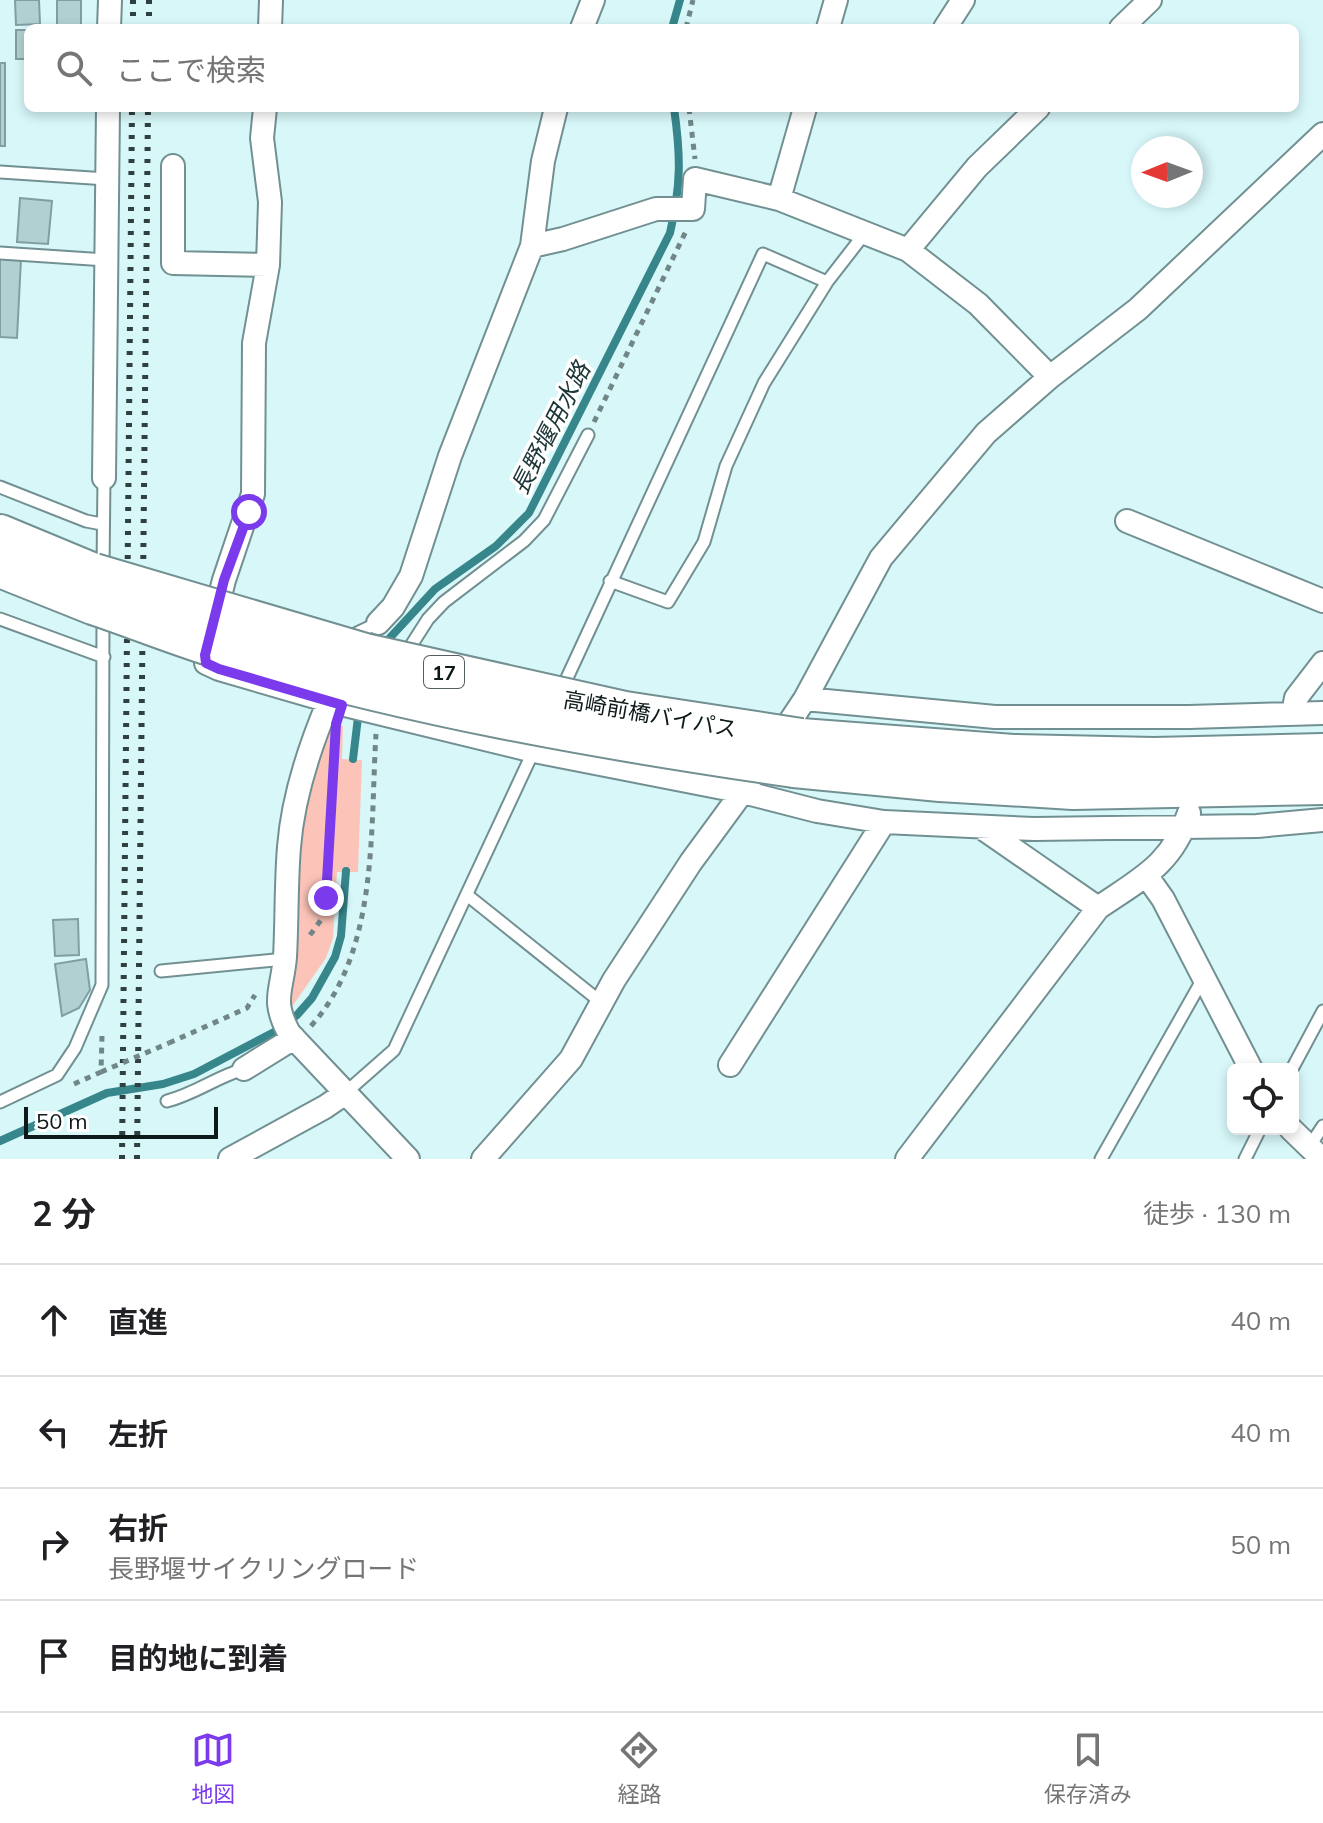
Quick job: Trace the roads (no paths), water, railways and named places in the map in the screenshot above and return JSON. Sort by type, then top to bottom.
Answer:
[{"type":"highway","name":"高崎前橋バイパス","points":[[0,534],[98,590]]},
{"type":"highway","name":"高崎前橋バイパス","points":[[0,568],[797,753],[940,782],[1073,790],[1323,785]]},
{"type":"highway","name":"高崎前橋バイパス","points":[[797,753],[1154,757],[1323,753]]},
{"type":"street","points":[[109,24],[110,0]]},
{"type":"street","points":[[270,24],[271,0]]},
{"type":"street","points":[[584,24],[593,0]]},
{"type":"street","points":[[829,24],[836,0]]},
{"type":"street","points":[[948,24],[963,0]]},
{"type":"street","points":[[1125,24],[1150,0]]},
{"type":"street","points":[[104,478],[108,112]]},
{"type":"street","points":[[265,112],[262,138],[270,202],[268,265],[254,343],[253,494],[224,580],[205,655],[206,663],[336,703],[534,751],[743,792],[817,811],[884,822],[1034,829],[1187,818],[1257,826],[1323,820]]},
{"type":"street","points":[[378,623],[393,607],[411,576],[450,456],[532,246],[543,161],[555,112]]},
{"type":"street","points":[[779,199],[804,112]]},
{"type":"street","points":[[908,250],[977,167],[1034,112]]},
{"type":"street","points":[[483,1159],[571,1059],[602,1003],[691,862],[743,792],[805,699],[881,558],[986,433],[1050,377],[1138,309],[1323,134]]},
{"type":"street","points":[[173,166],[173,263],[268,265]]},
{"type":"street","points":[[532,246],[656,209],[688,209],[695,179],[779,199],[908,250],[978,304],[1050,377]]},
{"type":"street","points":[[1127,521],[1323,601]]},
{"type":"street","points":[[1293,713],[1296,698],[1323,663]]},
{"type":"street","points":[[805,699],[995,717],[1323,713]]},
{"type":"street","points":[[336,703],[314,737],[298,787],[292,819],[285,959],[277,1001],[288,1029],[344,1094],[408,1159]]},
{"type":"street","points":[[1189,717],[1190,741]]},
{"type":"street","points":[[907,1159],[1098,908],[1164,860],[1182,836],[1187,818]]},
{"type":"street","points":[[730,1065],[884,822]]},
{"type":"street","points":[[980,826],[1098,908]]},
{"type":"street","points":[[1146,875],[1163,899],[1248,1063]]},
{"type":"street","points":[[244,1069],[288,1029]]},
{"type":"street","points":[[230,1159],[344,1094]]},
{"type":"street","points":[[1297,1135],[1315,1153]]},
{"type":"lane","points":[[0,172],[107,179]]},
{"type":"lane","points":[[610,581],[668,602],[704,542],[726,466],[764,383],[827,282],[865,233]]},
{"type":"lane","points":[[0,253],[106,260]]},
{"type":"lane","points":[[553,708],[763,254],[827,282]]},
{"type":"lane","points":[[396,672],[428,619],[473,579],[524,541],[544,520],[588,435]]},
{"type":"lane","points":[[0,1102],[57,1075],[75,1048],[102,985],[104,657],[98,590],[104,478]]},
{"type":"lane","points":[[0,487],[86,521],[102,524]]},
{"type":"lane","points":[[0,619],[104,657]]},
{"type":"lane","points":[[345,661],[355,634],[378,623]]},
{"type":"lane","points":[[358,663],[378,623]]},
{"type":"lane","points":[[336,703],[339,674]]},
{"type":"lane","points":[[336,703],[353,676]]},
{"type":"lane","points":[[374,713],[390,686]]},
{"type":"lane","points":[[344,1094],[394,1050],[547,722]]},
{"type":"lane","points":[[467,895],[602,1003]]},
{"type":"lane","points":[[161,971],[285,959]]},
{"type":"lane","points":[[1101,1159],[1204,977]]},
{"type":"lane","points":[[1295,1063],[1323,1011]]},
{"type":"lane","points":[[167,1101],[184,1097],[216,1079],[244,1069]]},
{"type":"lane","points":[[1315,1153],[1323,1126]]},
{"type":"lane","points":[[1245,1159],[1257,1135]]},
{"type":"waterway","name":"長野堰用水路","points":[[673,24],[680,0]]},
{"type":"waterway","name":"長野堰用水路","points":[[383,648],[435,589],[496,546],[529,513],[670,233],[679,171],[674,112]]},
{"type":"waterway","name":"長野堰用水路","points":[[353,759],[359,709]]},
{"type":"waterway","name":"長野堰用水路","points":[[0,1141],[107,1093],[163,1084],[194,1074],[276,1031],[297,1015],[312,998],[335,957],[341,936],[346,871]]},
{"type":"railway","points":[[133,0],[133,24]]},
{"type":"railway","points":[[149,0],[149,24]]},
{"type":"railway","points":[[122,1159],[132,112]]},
{"type":"railway","points":[[137,1159],[148,112]]}]
